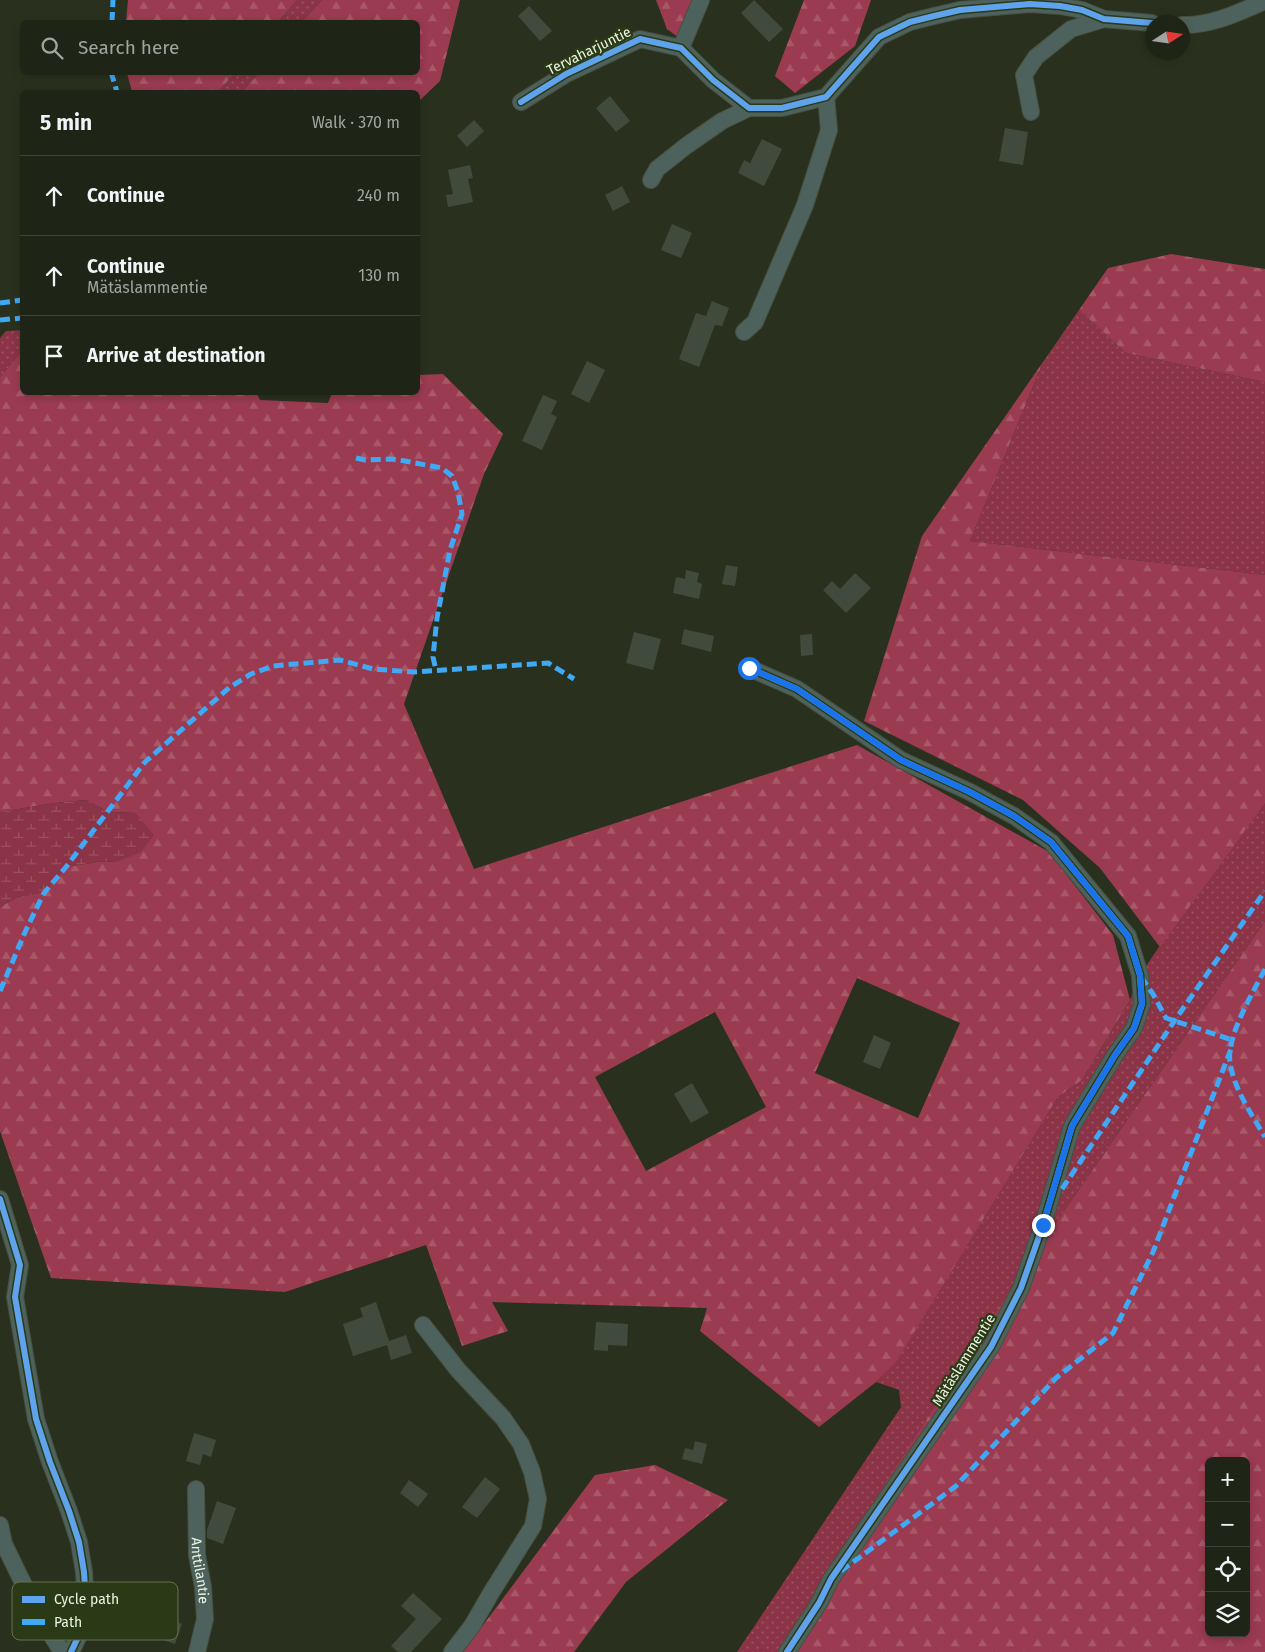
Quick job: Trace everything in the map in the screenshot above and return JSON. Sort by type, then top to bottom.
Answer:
[{"type":"street","points":[[701,0],[682,48],[713,80],[750,108]]},
{"type":"street","points":[[1190,24],[1212,21],[1265,1]]},
{"type":"street","points":[[651,180],[657,169],[722,121],[750,108],[782,108],[826,97],[878,37],[910,22],[960,10],[1030,4],[1060,6],[1082,10],[1104,19],[1145,23]]},
{"type":"street","points":[[1032,112],[1024,75],[1036,57],[1071,29],[1104,19]]},
{"type":"street","name":"Tervaharjuntie","points":[[521,102],[566,74],[640,39],[682,48]]},
{"type":"street","points":[[744,332],[755,322],[805,204],[829,130],[826,97]]},
{"type":"street","name":"Mätäslammentie","points":[[749,668],[797,689],[901,760],[970,792],[1014,816],[1051,842],[1128,936],[1140,975],[1142,1004],[1134,1028],[1115,1055],[1072,1126],[1043,1225],[1021,1288],[991,1347],[923,1448],[831,1578],[819,1603],[788,1652]]},
{"type":"street","points":[[0,1199],[20,1265],[15,1297],[36,1419],[50,1462],[70,1511],[79,1542],[85,1582]]},
{"type":"street","points":[[423,1325],[458,1370],[503,1418],[521,1444],[532,1472],[538,1499],[533,1526],[472,1626],[452,1652]]},
{"type":"street","name":"Anttilantie","points":[[196,1489],[197,1555],[203,1587],[205,1619],[197,1652]]},
{"type":"street","points":[[0,1525],[4,1544],[23,1582]]},
{"type":"street","points":[[55,1640],[62,1652]]},
{"type":"street","points":[[70,1652],[76,1640]]},
{"type":"green space","points":[[128,0],[297,0],[280,20],[126,20]]},
{"type":"green space","points":[[297,0],[322,0],[304,20],[280,20]]},
{"type":"green space","points":[[322,0],[460,0],[440,81],[420,100],[420,90],[244,90],[257,75],[420,75],[420,20],[304,20]]},
{"type":"green space","points":[[656,0],[704,0],[686,43],[667,29]]},
{"type":"green space","points":[[804,0],[871,0],[855,46],[795,93],[775,76]]},
{"type":"green space","points":[[128,75],[233,75],[220,90],[132,90]]},
{"type":"green space","points":[[233,75],[257,75],[244,90],[220,90]]},
{"type":"green space","points":[[1171,254],[1265,269],[1265,382],[1126,353],[1079,310],[1108,268]]},
{"type":"green space","points":[[1079,310],[1126,353],[1265,382],[1265,575],[970,541],[1043,362]]},
{"type":"green space","points":[[20,330],[20,353],[0,377],[0,338],[6,331]]},
{"type":"green space","points":[[20,353],[20,395],[258,395],[260,400],[328,403],[331,395],[420,395],[420,375],[443,374],[503,434],[484,474],[404,704],[474,869],[857,745],[1049,852],[1113,935],[1130,1000],[1082,1080],[1058,1097],[896,1362],[876,1382],[819,1427],[700,1331],[707,1308],[492,1302],[508,1331],[462,1346],[426,1245],[285,1292],[51,1278],[0,1131],[0,907],[17,897],[44,892],[66,867],[119,861],[136,813],[108,812],[86,800],[0,812],[0,377]],"holes":[[[857,978],[960,1023],[918,1118],[815,1073]],[[715,1012],[766,1107],[646,1171],[595,1077]]]},
{"type":"green space","points":[[1043,362],[970,541],[1265,575],[1265,803],[1160,947],[1100,868],[1023,800],[864,721],[922,536]]},
{"type":"green space","points":[[1265,799],[1265,921],[1024,1269],[779,1652],[737,1652],[901,1407],[899,1390],[876,1382],[896,1361],[1058,1097],[1082,1080],[1130,1000],[1140,975],[1207,876]]},
{"type":"green space","points":[[86,800],[108,812],[136,813],[154,835],[141,852],[119,861],[66,867],[44,893],[17,897],[0,907],[0,812]]},
{"type":"green space","points":[[1265,921],[1265,1652],[777,1652],[1024,1269]]},
{"type":"green space","points":[[655,1465],[728,1500],[626,1582],[574,1652],[463,1652],[595,1475]]},
{"type":"building","points":[[754,0],[783,29],[769,42],[741,13]]},
{"type":"building","points":[[529,6],[552,31],[540,41],[518,16]]},
{"type":"building","points":[[610,96],[630,121],[616,132],[596,108]]},
{"type":"building","points":[[474,120],[484,131],[467,147],[457,136]]},
{"type":"building","points":[[1005,128],[1028,132],[1023,165],[999,161]]},
{"type":"building","points":[[762,139],[782,149],[764,186],[738,173],[744,160],[750,163]]},
{"type":"building","points":[[470,165],[473,178],[468,179],[473,202],[448,207],[446,195],[453,194],[448,170]]},
{"type":"building","points":[[622,186],[630,202],[613,211],[605,195]]},
{"type":"building","points":[[672,224],[692,233],[681,258],[661,250]]},
{"type":"building","points":[[712,301],[729,308],[722,326],[715,325],[699,367],[679,359],[696,313],[706,316]]},
{"type":"building","points":[[587,361],[605,370],[589,403],[571,394]]},
{"type":"building","points":[[543,395],[557,401],[551,414],[557,417],[542,450],[522,441]]},
{"type":"building","points":[[726,565],[738,567],[735,586],[722,584]]},
{"type":"building","points":[[686,570],[699,573],[697,582],[702,584],[699,599],[673,593],[676,577],[685,579]]},
{"type":"building","points":[[855,573],[871,588],[846,613],[823,590],[832,581],[840,589]]},
{"type":"building","points":[[684,629],[714,636],[711,652],[681,644]]},
{"type":"building","points":[[634,632],[661,639],[653,670],[626,663]]},
{"type":"building","points":[[812,634],[813,655],[801,656],[800,635]]},
{"type":"building","points":[[874,1035],[891,1043],[880,1069],[863,1062]]},
{"type":"building","points":[[692,1083],[709,1113],[691,1123],[674,1094]]},
{"type":"building","points":[[376,1302],[389,1341],[406,1335],[412,1353],[391,1360],[387,1345],[353,1356],[343,1324],[363,1317],[360,1308]]},
{"type":"building","points":[[596,1322],[628,1324],[627,1346],[608,1345],[608,1351],[594,1350]]},
{"type":"building","points":[[194,1433],[216,1440],[211,1457],[203,1454],[200,1465],[186,1461]]},
{"type":"building","points":[[695,1441],[707,1444],[702,1464],[682,1459],[685,1448],[693,1450]]},
{"type":"building","points":[[485,1477],[500,1489],[477,1518],[462,1507]]},
{"type":"building","points":[[409,1480],[428,1494],[418,1507],[400,1493]]},
{"type":"building","points":[[217,1501],[236,1508],[223,1544],[207,1538],[207,1530]]},
{"type":"building","points":[[413,1593],[442,1619],[411,1652],[398,1652],[391,1646],[416,1619],[401,1606]]},
{"type":"building","points":[[178,1623],[182,1624],[178,1635]]},
{"type":"building","points":[[163,1640],[176,1640],[175,1644]]},
{"type":"marked path","points":[[112,20],[113,0]]},
{"type":"marked path","points":[[112,75],[116,90]]},
{"type":"marked path","points":[[0,303],[20,300]]},
{"type":"marked path","points":[[0,320],[20,318]]},
{"type":"marked path","points":[[356,458],[405,461],[442,468],[452,476],[458,492],[462,514],[450,550],[437,618],[433,657],[436,670]]},
{"type":"marked path","points":[[0,991],[44,893],[66,867],[145,762],[230,687],[251,674],[273,666],[340,660],[373,669],[414,672],[548,663],[574,679]]},
{"type":"marked path","points":[[1062,1189],[1175,1020],[1265,891]]},
{"type":"marked path","points":[[1265,969],[1236,1028],[1230,1052],[1230,1063],[1235,1082],[1244,1102],[1265,1137]]},
{"type":"marked path","points":[[1141,977],[1166,1018],[1232,1040]]},
{"type":"marked path","points":[[841,1571],[956,1486],[1056,1378],[1113,1333],[1153,1252],[1231,1049]]},
{"type":"cycle path","points":[[521,102],[566,74],[640,39],[681,48],[713,80],[749,108],[782,108],[826,97],[879,37],[910,22],[960,10],[1030,4],[1060,6],[1082,10],[1104,19],[1145,22]]},
{"type":"cycle path","points":[[749,668],[797,689],[901,760],[970,792],[1014,816],[1051,842],[1128,936],[1140,975],[1142,1004],[1134,1028],[1115,1055],[1072,1126],[1043,1225],[1021,1288],[991,1347],[831,1579],[819,1603],[787,1652]]},
{"type":"cycle path","points":[[0,1199],[20,1265],[15,1297],[36,1419],[79,1542],[85,1582]]},
{"type":"cycle path","points":[[71,1652],[77,1640]]},
{"type":"route","points":[[749,668],[797,689],[901,760],[970,792],[1014,816],[1051,842],[1128,936],[1140,975],[1142,1004],[1134,1028],[1115,1055],[1072,1126],[1043,1225]]}]
